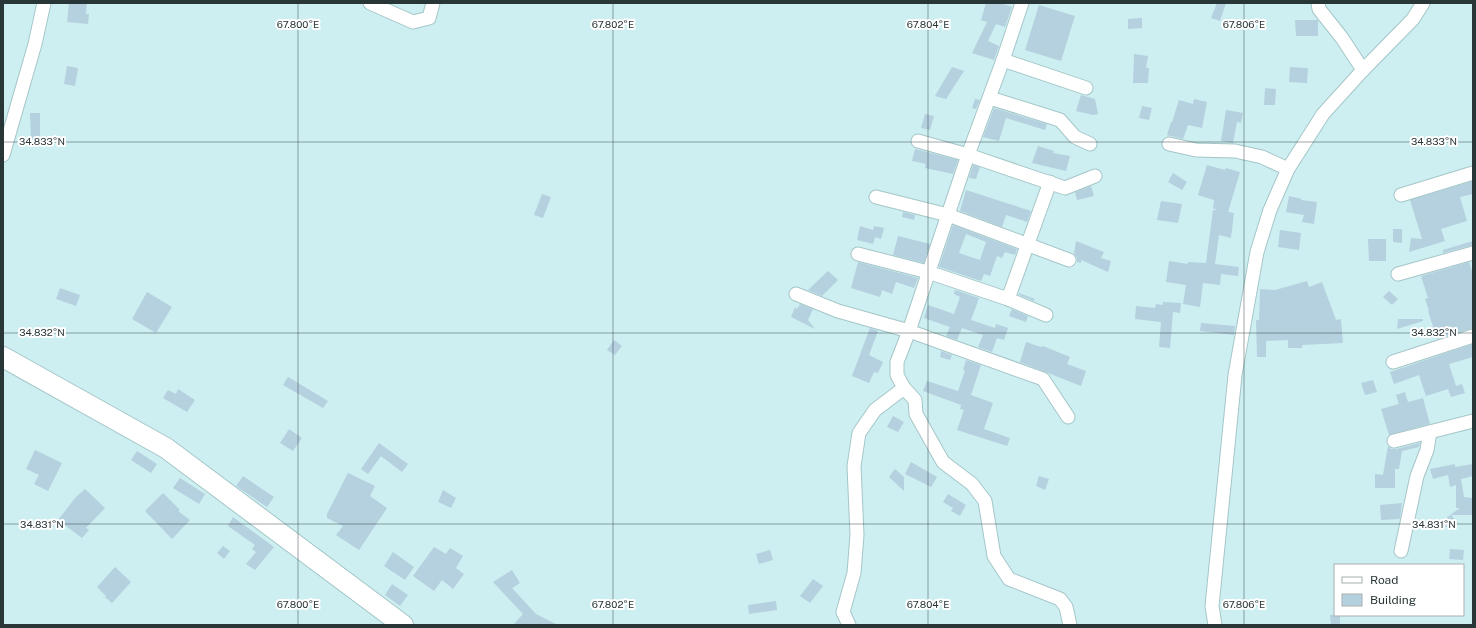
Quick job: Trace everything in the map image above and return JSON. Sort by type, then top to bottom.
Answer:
[{"type":"main road","points":[[3,357],[166,448],[403,625]]},
{"type":"street","points":[[3,155],[44,3]]},
{"type":"street","points":[[370,3],[413,22],[429,18],[433,3]]},
{"type":"street","points":[[1022,3],[1004,60],[968,155],[909,331],[897,362],[897,375],[904,388],[915,400],[916,414],[943,462],[972,484],[985,501],[994,556],[1009,579],[1060,599],[1066,607],[1070,625]]},
{"type":"street","points":[[1318,3],[1318,8],[1342,38],[1363,70]]},
{"type":"street","points":[[1216,625],[1212,606],[1235,375],[1257,252],[1270,210],[1288,169],[1323,114],[1363,70],[1413,19],[1423,3]]},
{"type":"street","points":[[1004,60],[1086,88]]},
{"type":"street","points":[[990,98],[1060,120],[1075,137],[1090,144]]},
{"type":"street","points":[[918,141],[968,155],[1065,188],[1095,176]]},
{"type":"street","points":[[1169,144],[1196,150],[1235,151],[1262,157],[1288,169]]},
{"type":"street","points":[[1401,195],[1473,173]]},
{"type":"street","points":[[1008,300],[1050,182]]},
{"type":"street","points":[[876,197],[948,215],[1069,260]]},
{"type":"street","points":[[858,254],[928,272],[1046,315]]},
{"type":"street","points":[[1398,274],[1472,258]]},
{"type":"street","points":[[796,294],[838,311],[909,331],[1043,379],[1068,417]]},
{"type":"street","points":[[1393,362],[1473,336]]},
{"type":"street","points":[[849,625],[843,612],[854,573],[857,535],[854,466],[859,433],[875,410],[904,388]]},
{"type":"street","points":[[1394,441],[1473,421]]},
{"type":"street","points":[[1401,551],[1417,476],[1427,450],[1430,432]]},
{"type":"building","points":[[69,3],[87,3],[86,14],[89,14],[88,24],[67,22]]},
{"type":"building","points":[[986,3],[1000,3],[1012,7],[1005,27],[996,24],[988,41],[999,46],[994,60],[972,53],[987,22],[981,20]]},
{"type":"building","points":[[1217,3],[1226,3],[1220,21],[1211,18]]},
{"type":"building","points":[[1039,5],[1075,16],[1061,61],[1025,50]]},
{"type":"building","points":[[1142,18],[1142,28],[1128,29],[1128,19]]},
{"type":"building","points":[[1295,20],[1318,20],[1318,36],[1296,36]]},
{"type":"building","points":[[1134,54],[1148,56],[1146,68],[1149,68],[1148,83],[1133,83]]},
{"type":"building","points":[[67,66],[78,68],[75,86],[64,84]]},
{"type":"building","points":[[952,67],[964,71],[946,99],[935,96]]},
{"type":"building","points":[[1290,67],[1308,68],[1307,83],[1289,82]]},
{"type":"building","points":[[1265,88],[1276,89],[1275,105],[1264,105]]},
{"type":"building","points":[[1081,95],[1095,99],[1098,114],[1093,115],[1076,111]]},
{"type":"building","points":[[975,99],[980,100],[976,109],[972,108]]},
{"type":"building","points":[[1194,99],[1207,102],[1202,128],[1188,125],[1183,139],[1167,135],[1179,100],[1193,104]]},
{"type":"building","points":[[1142,106],[1152,108],[1149,120],[1139,118]]},
{"type":"building","points":[[994,108],[1047,124],[1045,130],[1006,118],[999,141],[983,137]]},
{"type":"building","points":[[1226,110],[1243,113],[1241,123],[1237,122],[1233,143],[1221,141]]},
{"type":"building","points":[[30,113],[40,113],[40,140],[31,140]]},
{"type":"building","points":[[925,114],[934,116],[930,130],[921,128]]},
{"type":"building","points":[[1038,146],[1054,151],[1053,153],[1070,156],[1066,171],[1032,163]]},
{"type":"building","points":[[915,149],[958,160],[953,174],[925,168],[926,164],[912,161]]},
{"type":"building","points":[[973,165],[980,167],[976,179],[969,178]]},
{"type":"building","points":[[1207,165],[1240,172],[1228,212],[1234,213],[1231,238],[1219,235],[1215,264],[1239,267],[1238,276],[1221,274],[1220,285],[1203,283],[1200,307],[1183,304],[1186,285],[1166,282],[1169,261],[1188,264],[1188,262],[1206,263],[1213,210],[1217,210],[1213,208],[1214,200],[1198,195]]},
{"type":"building","points":[[1173,173],[1187,182],[1182,190],[1168,182]]},
{"type":"building","points":[[1473,181],[1473,194],[1460,197],[1467,221],[1441,229],[1445,241],[1409,252],[1411,238],[1422,239],[1410,200]]},
{"type":"building","points":[[1091,186],[1094,196],[1077,200],[1075,192]]},
{"type":"building","points":[[966,190],[1031,211],[1027,222],[1006,215],[1002,227],[960,211]]},
{"type":"building","points":[[542,194],[551,197],[543,218],[534,215]]},
{"type":"building","points":[[1289,196],[1302,199],[1301,200],[1317,202],[1314,224],[1302,222],[1304,215],[1286,212]]},
{"type":"building","points":[[1161,201],[1182,204],[1178,223],[1157,220]]},
{"type":"building","points":[[903,212],[915,215],[914,220],[902,217]]},
{"type":"building","points":[[953,225],[1017,249],[1015,255],[1005,252],[1002,258],[997,256],[990,276],[984,274],[981,281],[939,267]],"holes":[[[966,234],[986,242],[980,260],[959,253]]]},
{"type":"building","points":[[860,226],[873,230],[874,226],[884,228],[881,239],[875,237],[873,244],[857,240]]},
{"type":"building","points":[[1393,229],[1402,229],[1402,243],[1393,242]]},
{"type":"building","points":[[1280,230],[1301,233],[1299,250],[1278,247]]},
{"type":"building","points":[[898,236],[930,244],[924,263],[893,255]]},
{"type":"building","points":[[1368,239],[1386,239],[1386,261],[1369,261]]},
{"type":"building","points":[[1076,241],[1104,252],[1101,258],[1111,261],[1108,272],[1081,260],[1081,263],[1077,262],[1077,258],[1074,254]]},
{"type":"building","points":[[1473,241],[1473,245],[1443,253],[1443,250]]},
{"type":"building","points":[[858,262],[918,278],[914,288],[896,282],[892,294],[882,290],[880,297],[851,288]]},
{"type":"building","points":[[1469,262],[1473,274],[1473,328],[1437,339],[1428,311],[1425,299],[1428,298],[1421,276]]},
{"type":"building","points":[[828,271],[838,280],[822,296],[808,290]]},
{"type":"building","points":[[1307,281],[1309,287],[1322,282],[1336,320],[1341,319],[1343,343],[1302,345],[1302,348],[1288,348],[1288,340],[1266,341],[1266,357],[1257,357],[1256,320],[1259,320],[1260,289],[1275,290]]},
{"type":"building","points":[[60,288],[80,295],[76,306],[56,299]]},
{"type":"building","points":[[955,290],[979,298],[971,320],[995,328],[996,324],[1008,328],[1004,340],[997,338],[992,352],[978,347],[983,335],[962,328],[957,340],[946,336],[950,327],[924,318],[928,305],[954,314],[960,297],[954,294]]},
{"type":"building","points":[[1389,291],[1398,299],[1392,305],[1383,297]]},
{"type":"building","points":[[147,292],[172,307],[156,333],[132,319]]},
{"type":"building","points":[[1019,293],[1035,299],[1034,301],[1019,295]]},
{"type":"building","points":[[1163,302],[1181,303],[1180,313],[1173,312],[1170,348],[1159,347],[1161,322],[1135,319],[1136,306],[1155,308],[1156,304],[1163,305]]},
{"type":"building","points":[[800,304],[813,309],[808,320],[815,329],[791,317],[795,307],[797,309]]},
{"type":"building","points":[[1012,309],[1028,316],[1026,322],[1009,316]]},
{"type":"building","points":[[1398,319],[1423,319],[1423,321],[1397,329]]},
{"type":"building","points":[[1201,323],[1235,326],[1234,335],[1200,331]]},
{"type":"building","points":[[870,328],[878,331],[869,355],[883,362],[878,373],[874,372],[869,383],[852,376]]},
{"type":"building","points":[[614,340],[622,346],[615,355],[607,350]]},
{"type":"building","points":[[1026,342],[1041,347],[1043,346],[1070,357],[1067,364],[1086,371],[1081,386],[1020,362]]},
{"type":"building","points":[[1473,344],[1473,357],[1449,364],[1456,386],[1462,384],[1465,393],[1451,397],[1448,389],[1426,396],[1419,375],[1394,384],[1390,372]]},
{"type":"building","points":[[941,351],[952,355],[950,360],[940,357]]},
{"type":"building","points":[[966,360],[981,365],[971,395],[993,403],[984,429],[1010,438],[1007,446],[957,430],[964,410],[960,409],[961,405],[923,391],[927,381],[958,391],[965,371],[963,370]]},
{"type":"building","points":[[288,377],[328,401],[323,408],[283,385]]},
{"type":"building","points":[[1373,380],[1377,392],[1365,395],[1361,383]]},
{"type":"building","points":[[178,389],[195,400],[187,412],[163,398],[168,390],[176,394]]},
{"type":"building","points":[[1405,392],[1408,402],[1423,398],[1430,424],[1389,435],[1381,409],[1399,404],[1396,395]]},
{"type":"building","points":[[893,416],[904,422],[898,432],[887,427]]},
{"type":"building","points":[[289,429],[302,438],[293,451],[280,443]]},
{"type":"building","points":[[379,443],[408,464],[402,472],[381,456],[368,474],[361,469]]},
{"type":"building","points":[[1420,443],[1419,447],[1402,451],[1399,469],[1395,469],[1395,488],[1375,488],[1375,474],[1383,475],[1388,446],[1391,449],[1396,449]]},
{"type":"building","points":[[35,450],[62,463],[48,491],[34,484],[39,475],[26,469]]},
{"type":"building","points":[[137,451],[157,464],[151,473],[131,460]]},
{"type":"building","points":[[911,462],[937,477],[931,487],[905,474]]},
{"type":"building","points":[[1455,464],[1455,467],[1473,464],[1473,476],[1461,479],[1464,497],[1473,498],[1473,515],[1451,515],[1458,523],[1449,530],[1442,521],[1460,508],[1456,508],[1456,485],[1450,487],[1448,475],[1433,479],[1430,469]]},
{"type":"building","points":[[895,469],[904,477],[904,491],[889,477]]},
{"type":"building","points":[[348,473],[375,486],[370,496],[387,508],[359,550],[336,535],[343,526],[327,518],[327,514]]},
{"type":"building","points":[[243,476],[274,497],[267,507],[236,486]]},
{"type":"building","points":[[1039,476],[1049,479],[1045,490],[1036,486]]},
{"type":"building","points":[[180,478],[205,494],[199,504],[173,488]]},
{"type":"building","points":[[85,489],[105,508],[86,528],[89,530],[82,538],[58,520],[76,497]]},
{"type":"building","points":[[443,490],[456,498],[451,508],[438,502]]},
{"type":"building","points":[[163,493],[180,510],[178,511],[190,520],[172,539],[145,511]]},
{"type":"building","points":[[948,494],[966,505],[960,516],[951,511],[953,508],[943,502]]},
{"type":"building","points":[[1402,503],[1400,519],[1381,520],[1380,505]]},
{"type":"building","points":[[233,517],[274,547],[255,570],[246,564],[256,552],[252,549],[255,545],[228,526]]},
{"type":"building","points":[[223,546],[230,551],[224,559],[217,553]]},
{"type":"building","points":[[434,547],[446,554],[450,548],[463,556],[456,568],[464,574],[453,589],[442,580],[434,591],[413,576]]},
{"type":"building","points":[[1450,549],[1464,550],[1463,560],[1449,559]]},
{"type":"building","points":[[770,550],[773,560],[759,564],[756,554]]},
{"type":"building","points":[[393,552],[414,567],[405,580],[384,566]]},
{"type":"building","points":[[115,567],[131,582],[112,603],[97,587]]},
{"type":"building","points":[[512,570],[520,583],[512,588],[536,614],[558,625],[513,625],[523,614],[493,582]]},
{"type":"building","points":[[813,579],[823,586],[810,603],[800,596]]},
{"type":"building","points":[[392,584],[408,595],[400,606],[385,595]]},
{"type":"building","points":[[776,601],[777,610],[749,614],[748,605]]},
{"type":"building","points":[[1330,615],[1340,616],[1340,625],[1331,625]]}]
